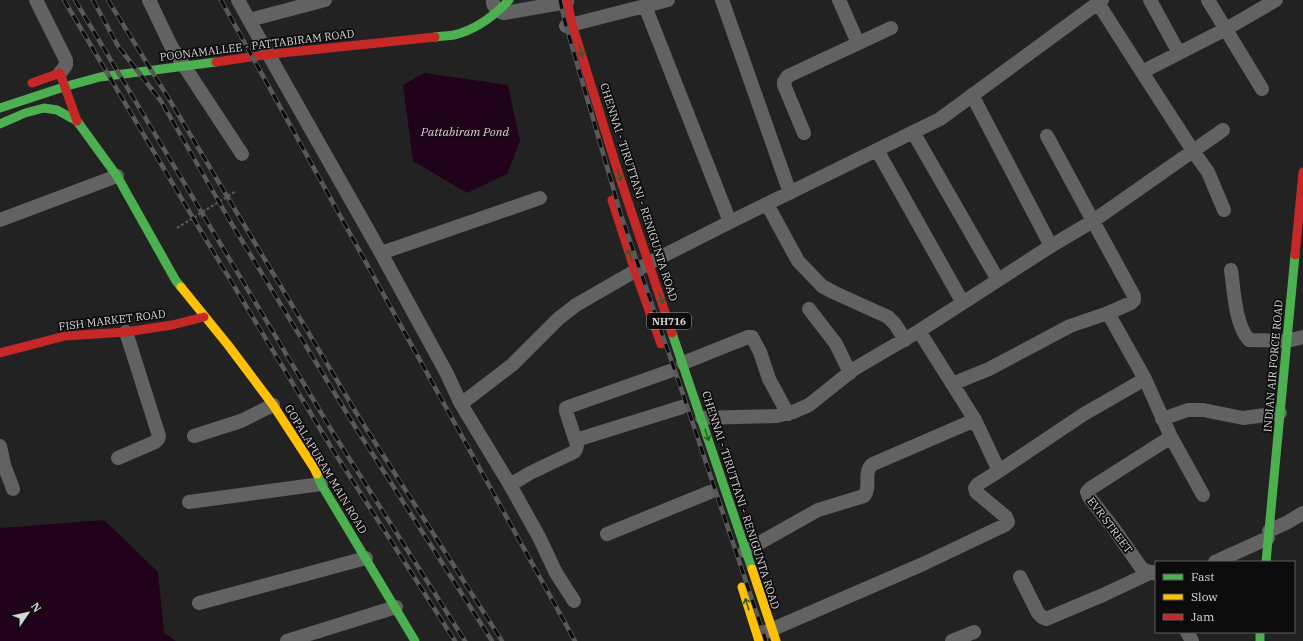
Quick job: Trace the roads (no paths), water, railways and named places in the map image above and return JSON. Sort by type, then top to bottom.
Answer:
[{"type":"main road","name":"POONAMALLEE - PATTABIRAM ROAD","points":[[0,108],[100,77],[272,54],[454,35],[482,24],[499,12],[510,0]]},
{"type":"main road","name":"CHENNAI - TIRUTTANI - RENIGUNTA ROAD","points":[[563,14],[702,418],[774,635]]},
{"type":"main road","points":[[20,87],[60,73],[78,121]]},
{"type":"main road","points":[[0,124],[25,113],[44,108],[57,110],[78,121]]},
{"type":"main road","name":"GOPALAPURAM MAIN ROAD","points":[[78,121],[117,176],[176,281],[228,345],[273,405],[314,468],[321,484],[415,641]]},
{"type":"main road","name":"INDIAN AIR FORCE ROAD","points":[[1266,561],[1287,341],[1300,231],[1303,172]]},
{"type":"main road","name":"NH716","points":[[610,193],[635,271],[663,350]]},
{"type":"main road","name":"FISH MARKET ROAD","points":[[0,353],[65,336],[126,332],[172,325],[204,317]]},
{"type":"main road","points":[[738,577],[758,638]]},
{"type":"street","points":[[36,0],[66,60],[66,65],[60,73]]},
{"type":"street","points":[[149,0],[171,46],[242,154]]},
{"type":"street","points":[[238,0],[381,253],[446,372],[461,404],[510,485],[539,537],[556,573],[574,601]]},
{"type":"street","points":[[249,20],[325,0]]},
{"type":"street","points":[[493,0],[496,9],[501,13],[563,14],[645,6],[668,0]]},
{"type":"street","points":[[722,0],[790,193]]},
{"type":"street","points":[[839,0],[858,43]]},
{"type":"street","points":[[1150,0],[1179,53]]},
{"type":"street","points":[[1208,0],[1262,89]]},
{"type":"street","points":[[1142,72],[1226,29],[1262,4],[1276,0]]},
{"type":"street","points":[[461,404],[512,365],[558,319],[576,305],[649,263],[940,119],[1100,2],[1142,72],[1208,172],[1224,210]]},
{"type":"street","points":[[645,6],[730,222]]},
{"type":"street","points":[[804,133],[784,85],[785,79],[788,76],[891,28]]},
{"type":"street","points":[[972,95],[1051,246]]},
{"type":"street","points":[[702,418],[777,416],[788,414],[809,405],[850,373],[1093,221],[1223,130]]},
{"type":"street","points":[[914,132],[998,280]]},
{"type":"street","points":[[952,384],[989,370],[1070,326],[1108,313],[1131,303],[1134,300],[1134,296],[1047,136]]},
{"type":"street","points":[[877,150],[963,303]]},
{"type":"street","points":[[0,220],[117,176]]},
{"type":"street","points":[[381,253],[540,198]]},
{"type":"street","points":[[767,204],[798,261],[822,286],[888,317],[895,324],[905,340]]},
{"type":"street","points":[[1231,270],[1236,311],[1245,335],[1249,340],[1287,341],[1303,337]]},
{"type":"street","points":[[809,309],[836,344],[850,373]]},
{"type":"street","points":[[1108,313],[1145,379],[1171,437],[1203,494]]},
{"type":"street","points":[[919,331],[975,420],[999,471]]},
{"type":"street","points":[[118,458],[155,442],[158,440],[159,436],[126,332]]},
{"type":"street","points":[[683,363],[748,337],[752,337],[760,352],[769,378],[788,414]]},
{"type":"street","points":[[510,485],[530,473],[573,454],[576,449],[576,440],[566,408],[670,371]]},
{"type":"street","points":[[758,638],[774,635],[1005,525],[1008,522],[1006,517],[976,492],[975,488],[978,484],[1084,414],[1145,379]]},
{"type":"street","points":[[194,436],[241,421],[273,405]]},
{"type":"street","points":[[576,440],[683,408]]},
{"type":"street","points":[[1162,418],[1188,410],[1203,410],[1243,418],[1280,413]]},
{"type":"street","points":[[746,551],[818,510],[864,496],[868,490],[867,471],[873,464],[975,420]]},
{"type":"street","name":"EVR STREET","points":[[1154,573],[1146,571],[1142,568],[1089,497],[1087,492],[1171,437]]},
{"type":"street","points":[[0,446],[4,465],[13,489]]},
{"type":"street","points":[[189,502],[321,484]]},
{"type":"street","points":[[606,534],[710,492]]},
{"type":"street","points":[[1217,561],[1269,534],[1303,513]]},
{"type":"street","points":[[199,603],[366,558]]},
{"type":"street","points":[[1020,577],[1038,613],[1042,617],[1046,618],[1154,573]]},
{"type":"street","points":[[287,641],[396,607]]},
{"type":"street","points":[[952,641],[974,632]]},
{"type":"water","name":"Pattabiram Pond","points":[[424,73],[508,85],[520,141],[507,174],[467,193],[413,161],[403,85]]},
{"type":"water","points":[[104,520],[158,572],[164,633],[176,641],[0,641],[0,528]]},
{"type":"railway","points":[[64,0],[331,447],[455,641]]},
{"type":"railway","points":[[75,0],[335,436],[465,641]]},
{"type":"railway","points":[[93,0],[118,46],[161,101],[230,221],[354,425],[492,641]]},
{"type":"railway","points":[[108,0],[169,99],[360,419],[502,641]]},
{"type":"railway","points":[[221,0],[575,641]]},
{"type":"railway","points":[[560,0],[621,215],[766,641]]}]
